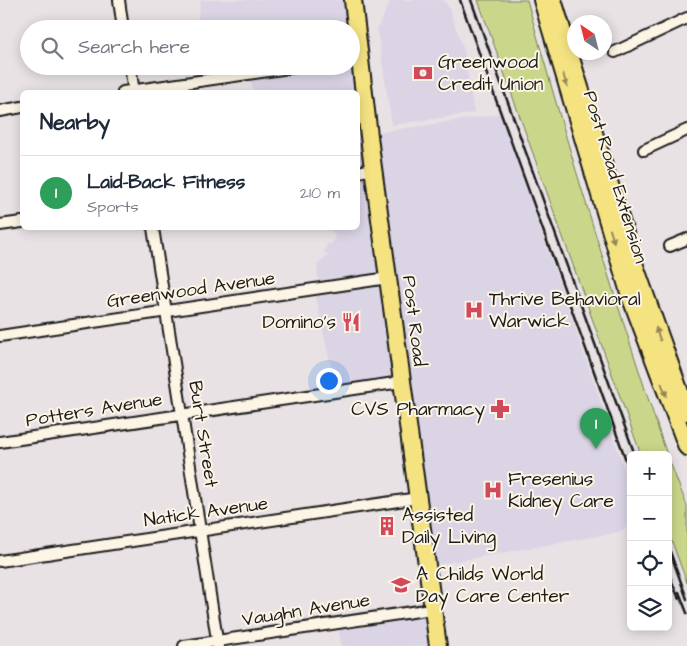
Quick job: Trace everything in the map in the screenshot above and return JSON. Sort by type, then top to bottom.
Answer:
[{"type":"main road","name":"Post Road Extension","points":[[542,0],[630,296],[687,447]]},
{"type":"main road","name":"Post Road Extension","points":[[553,0],[635,266],[687,412]]},
{"type":"main road","name":"Post Road","points":[[354,2],[355,20]]},
{"type":"main road","name":"Post Road","points":[[357,75],[358,90]]},
{"type":"main road","name":"Post Road","points":[[360,109],[365,171],[388,278],[438,646]]},
{"type":"street","points":[[119,0],[122,20]]},
{"type":"street","points":[[615,52],[687,18]]},
{"type":"street","points":[[130,75],[130,90]]},
{"type":"street","points":[[143,90],[243,75]]},
{"type":"street","points":[[0,111],[20,107]]},
{"type":"street","points":[[644,150],[687,130]]},
{"type":"street","points":[[0,226],[20,222]]},
{"type":"street","name":"Burt Street","points":[[153,230],[202,530],[217,644]]},
{"type":"street","points":[[670,246],[687,239]]},
{"type":"street","name":"Greenwood Avenue","points":[[0,336],[388,278]]},
{"type":"street","name":"Potters Avenue","points":[[0,442],[401,382]]},
{"type":"street","name":"Natick Avenue","points":[[0,561],[418,498]]},
{"type":"street","name":"Vaughn Avenue","points":[[184,646],[217,644],[432,608]]},
{"type":"shaded area","points":[[201,0],[359,0],[368,134],[500,114],[627,477],[627,528],[614,533],[428,566],[400,390],[333,397],[333,376],[314,289],[319,286],[317,265],[329,255],[324,252],[327,244],[333,243],[335,235],[331,230],[360,230],[360,90],[253,90],[251,77],[215,79],[215,75],[360,75],[360,20],[197,20]]},
{"type":"shaded area","points":[[391,0],[443,0],[449,8],[464,51],[474,113],[392,125],[377,29]]},
{"type":"shaded area","points":[[431,608],[438,646],[341,646],[338,623]]},
{"type":"green space","points":[[478,0],[527,0],[594,228],[666,451],[640,451]]},
{"type":"green space","points":[[672,467],[687,506],[687,583],[672,542]]},
{"type":"railway","points":[[460,0],[627,463]]},
{"type":"railway","points":[[471,0],[634,451]]},
{"type":"railway","points":[[672,557],[687,599]]},
{"type":"railway","points":[[672,582],[679,599]]},
{"type":"railway","points":[[679,592],[687,613]]},
{"type":"place","name":"Greenwood Credit Union","points":[[423,73]]},
{"type":"place","name":"Thrive Behavioral Warwick","points":[[474,310]]},
{"type":"place","name":"Domino's","points":[[351,322]]},
{"type":"place","name":"CVS Pharmacy","points":[[500,409]]},
{"type":"place","name":"Laid-Back Fitness","points":[[596,449]]},
{"type":"place","name":"Fresenius Kidney Care","points":[[493,490]]},
{"type":"place","name":"Assisted Daily Living","points":[[387,526]]},
{"type":"place","name":"A Childs World Day Care Center","points":[[401,585]]}]
